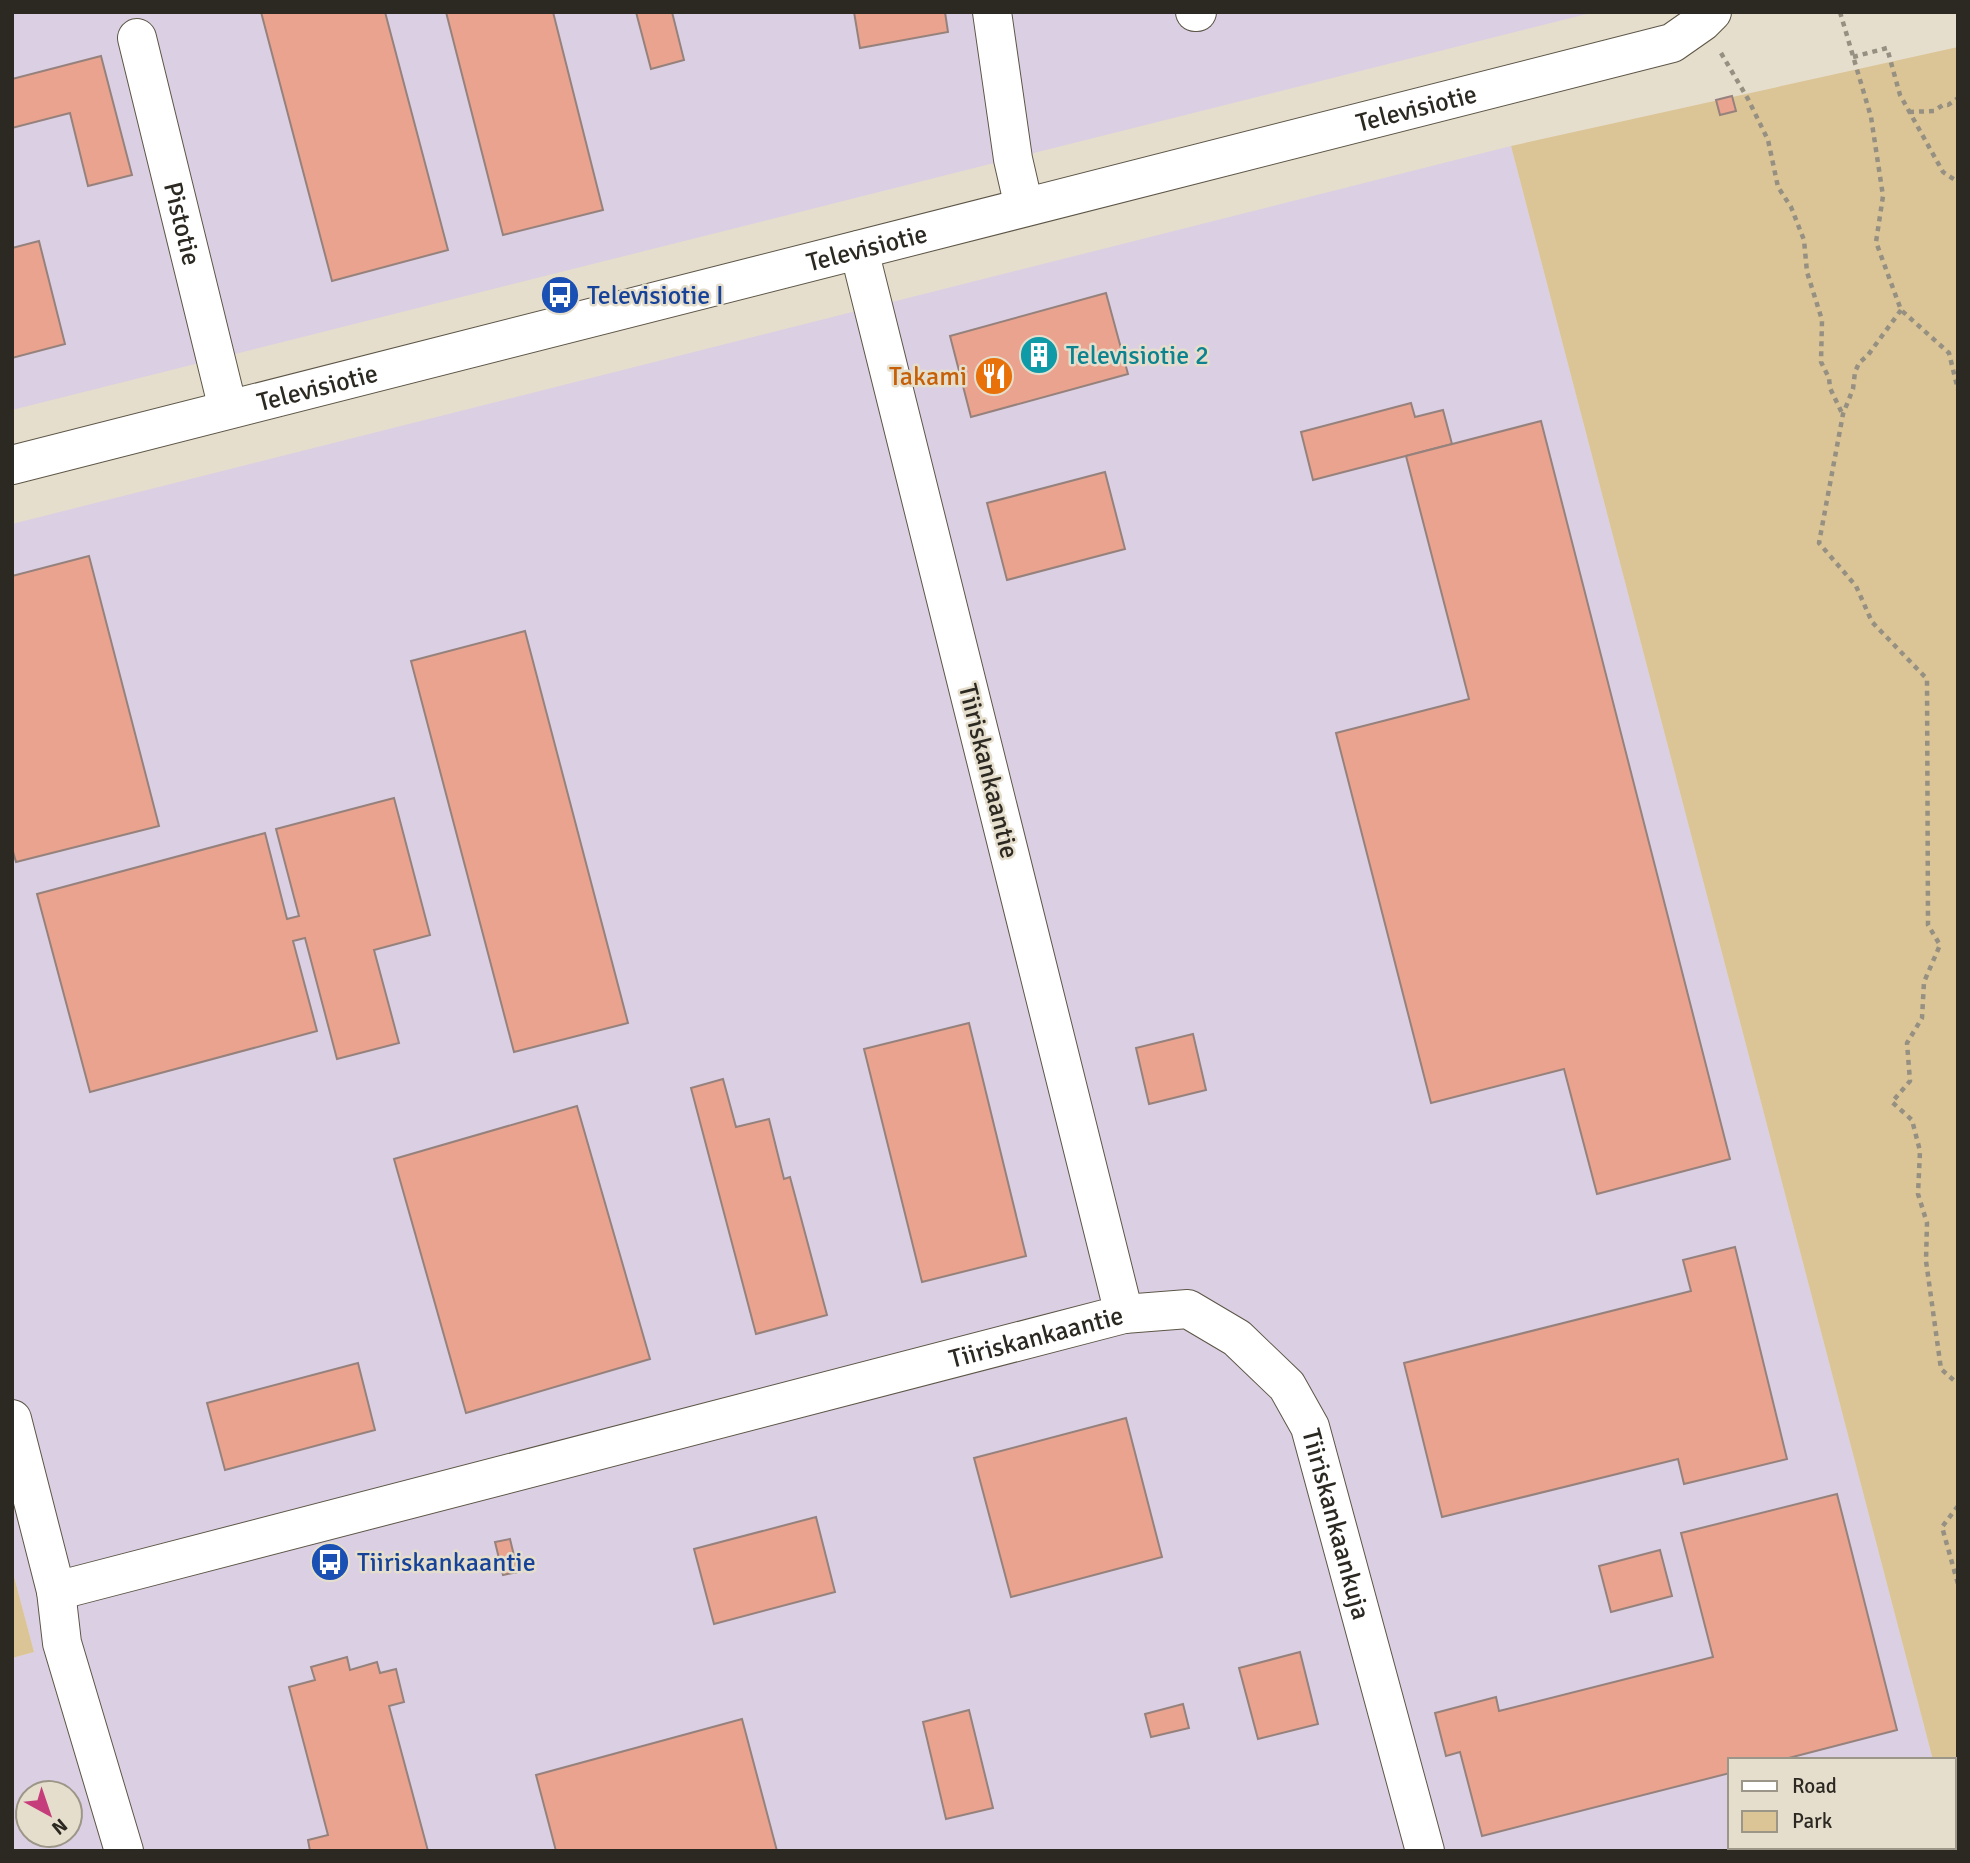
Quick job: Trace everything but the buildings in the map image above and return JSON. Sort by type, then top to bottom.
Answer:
[{"type":"street","points":[[992,12],[1013,159],[1024,207]]},
{"type":"street","name":"Televisiotie","points":[[12,465],[1672,43],[1707,17]]},
{"type":"street","name":"Pistotie","points":[[137,38],[228,409]]},
{"type":"street","name":"Tiiriskankaantie","points":[[56,1591],[1124,1314],[859,250]]},
{"type":"street","name":"Tiiriskankaankuja","points":[[1124,1314],[1188,1309],[1237,1338],[1287,1386],[1310,1427],[1426,1851]]},
{"type":"street","points":[[12,1419],[56,1591],[62,1643],[124,1851]]},
{"type":"path","points":[[1840,12],[1871,117],[1883,196],[1875,242],[1901,310],[1949,353],[1958,390]]},
{"type":"path","points":[[1707,17],[1768,140],[1778,187],[1791,207],[1804,240],[1807,272],[1822,320],[1821,362],[1843,414]]},
{"type":"path","points":[[1853,57],[1887,48],[1900,94],[1909,111],[1943,172],[1958,182]]},
{"type":"path","points":[[1909,111],[1934,111],[1958,98]]},
{"type":"path","points":[[1901,310],[1868,355],[1858,363],[1853,389],[1843,414],[1819,543],[1856,586],[1872,622],[1927,679],[1928,925],[1940,946],[1924,982],[1922,1018],[1907,1043],[1910,1081],[1892,1102],[1912,1121],[1920,1151],[1918,1194],[1927,1223],[1926,1261],[1941,1369],[1958,1384]]},
{"type":"path","points":[[1958,1506],[1942,1527],[1958,1584]]},
{"type":"shaded area","points":[[12,12],[1595,12],[12,410]]},
{"type":"shaded area","points":[[1511,146],[1932,1758],[1728,1758],[1728,1849],[1956,1847],[1957,1851],[12,1851],[12,1658],[34,1652],[12,1569],[12,524]]},
{"type":"green space","points":[[1958,47],[1958,1851],[1956,1758],[1932,1758],[1511,146]]},
{"type":"green space","points":[[12,1569],[34,1652],[12,1658]]},
{"type":"place","name":"Televisiotie I","points":[[560,295]]},
{"type":"place","name":"Televisiotie 2","points":[[1039,355]]},
{"type":"place","name":"Takami","points":[[994,376]]},
{"type":"place","name":"Tiiriskankaantie","points":[[330,1562]]}]
